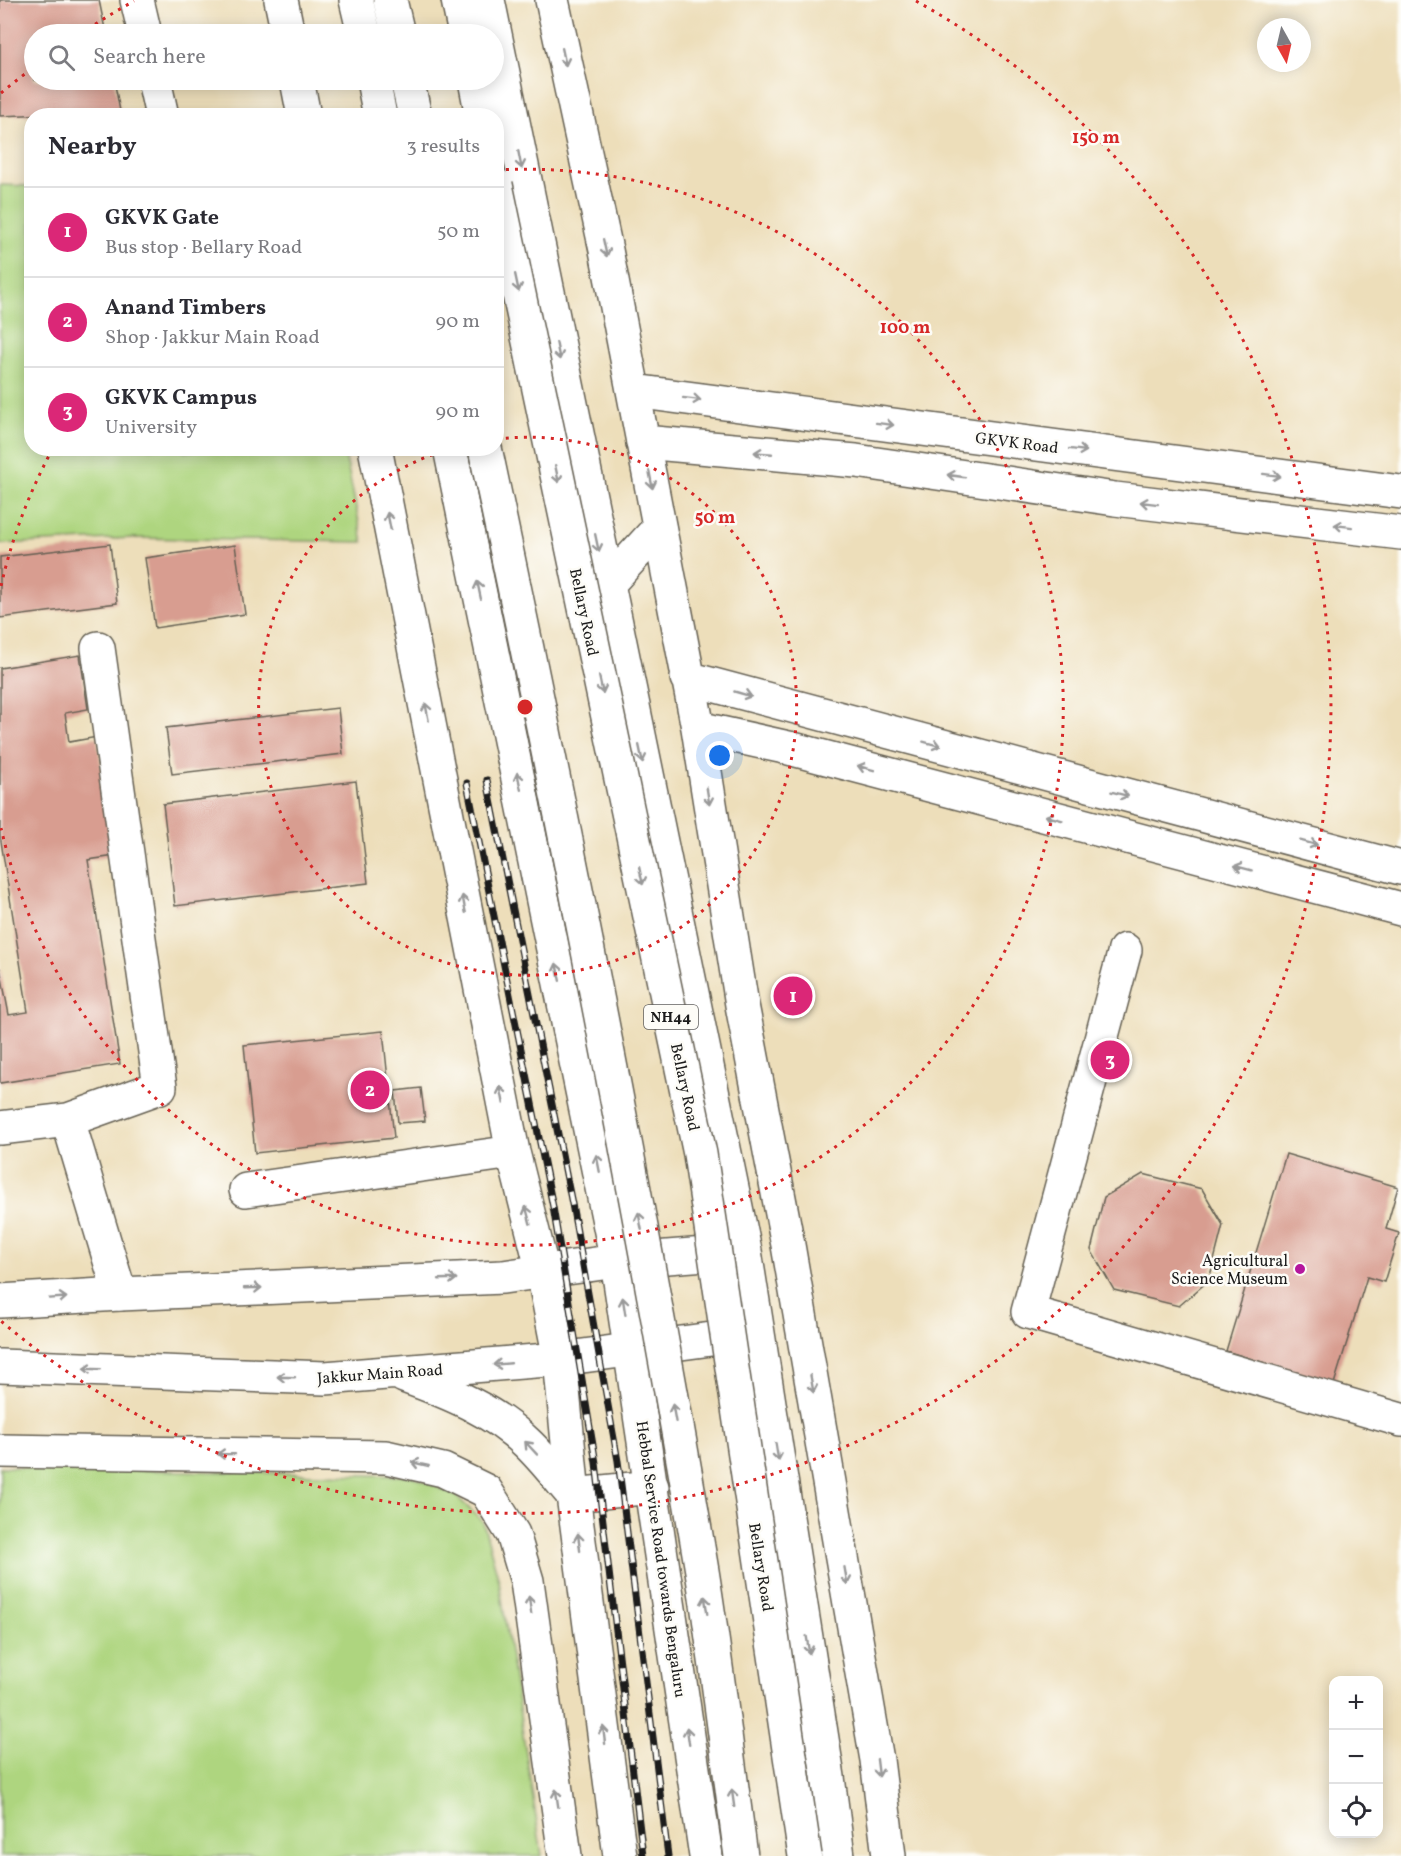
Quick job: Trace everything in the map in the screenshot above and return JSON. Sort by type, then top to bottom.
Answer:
[{"type":"main road","points":[[137,0],[142,24]]},
{"type":"main road","points":[[281,0],[286,24]]},
{"type":"main road","points":[[356,0],[362,24]]},
{"type":"main road","points":[[390,0],[396,24]]},
{"type":"main road","points":[[458,0],[463,24]]},
{"type":"main road","name":"Bellary Road","points":[[488,0],[493,24]]},
{"type":"main road","points":[[552,0],[634,392],[698,728],[742,1005],[788,1245],[877,1760],[890,1856]]},
{"type":"main road","name":"Bellary Road","points":[[504,79],[606,586],[745,1251],[828,1777],[838,1856]]},
{"type":"main road","points":[[156,90],[160,108]]},
{"type":"main road","points":[[299,90],[302,108]]},
{"type":"main road","points":[[375,90],[378,108]]},
{"type":"main road","points":[[409,90],[413,108]]},
{"type":"main road","points":[[477,90],[480,108]]},
{"type":"main road","name":"Bellary Road","points":[[504,222],[700,1154],[805,1856]]},
{"type":"main road","name":"GKVK Road","points":[[634,392],[1401,492]]},
{"type":"main road","points":[[643,442],[856,461],[1115,499],[1401,533]]},
{"type":"main road","points":[[377,456],[513,1152],[543,1272],[560,1359],[573,1495],[620,1856]]},
{"type":"main road","points":[[452,456],[617,1262]]},
{"type":"main road","points":[[487,456],[575,872],[648,1266],[702,1575],[741,1856]]},
{"type":"main road","points":[[606,586],[659,528]]},
{"type":"main road","points":[[0,1128],[68,1120],[160,1087],[99,648]]},
{"type":"main road","points":[[687,678],[1401,868]]},
{"type":"main road","points":[[698,728],[789,748],[1401,909]]},
{"type":"main road","points":[[1125,950],[1028,1312],[1401,1420]]},
{"type":"main road","points":[[68,1120],[120,1294]]},
{"type":"main road","points":[[246,1190],[513,1152]]},
{"type":"main road","points":[[0,1302],[120,1294],[503,1277],[617,1262],[745,1251]]},
{"type":"main road","name":"Hebbal Service Road towards Bengaluru","points":[[617,1262],[706,1856]]},
{"type":"main road","name":"Jakkur Main Road","points":[[0,1366],[325,1378],[560,1359],[758,1332]]},
{"type":"main road","points":[[394,1373],[453,1394],[499,1422],[526,1442],[573,1495]]},
{"type":"main road","points":[[0,1450],[387,1457],[443,1470],[486,1491],[513,1534],[527,1581],[565,1856]]},
{"type":"main road","points":[[573,1495],[652,1487]]},
{"type":"green space","points":[[0,185],[24,186],[24,456],[345,456],[363,542],[133,538],[0,544]]},
{"type":"green space","points":[[0,1467],[412,1476],[455,1495],[483,1522],[499,1581],[542,1856],[0,1856]]},
{"type":"building","points":[[0,0],[99,0],[104,24],[24,24],[24,90],[116,90],[119,108],[24,108],[24,115],[0,116]]},
{"type":"building","points":[[110,544],[117,603],[0,618],[0,557]]},
{"type":"building","points":[[235,545],[245,614],[155,628],[145,558]]},
{"type":"building","points":[[80,655],[88,709],[65,713],[69,742],[97,737],[115,856],[88,860],[120,1064],[0,1083],[0,968],[9,1015],[28,1012],[0,835],[0,668]]},
{"type":"building","points":[[338,708],[343,754],[172,774],[166,728]]},
{"type":"building","points":[[356,781],[368,883],[175,906],[163,804]]},
{"type":"building","points":[[383,1031],[394,1138],[255,1153],[244,1045]]},
{"type":"building","points":[[421,1088],[425,1121],[398,1123],[395,1091]]},
{"type":"building","points":[[1286,1154],[1398,1187],[1386,1229],[1399,1233],[1384,1282],[1367,1277],[1334,1384],[1226,1351]]},
{"type":"building","points":[[1143,1174],[1202,1189],[1223,1225],[1209,1280],[1179,1306],[1114,1290],[1091,1250],[1104,1197]]},
{"type":"railway","points":[[487,780],[572,1204],[618,1461],[668,1856]]},
{"type":"railway","points":[[467,783],[553,1207],[596,1463],[643,1856]]},
{"type":"place","name":"GKVK Gate","points":[[793,996]]},
{"type":"place","name":"GKVK Campus","points":[[1110,1060]]},
{"type":"place","name":"Anand Timbers","points":[[370,1090]]},
{"type":"place","name":"Agricultural Science Museum","points":[[1300,1269]]}]
